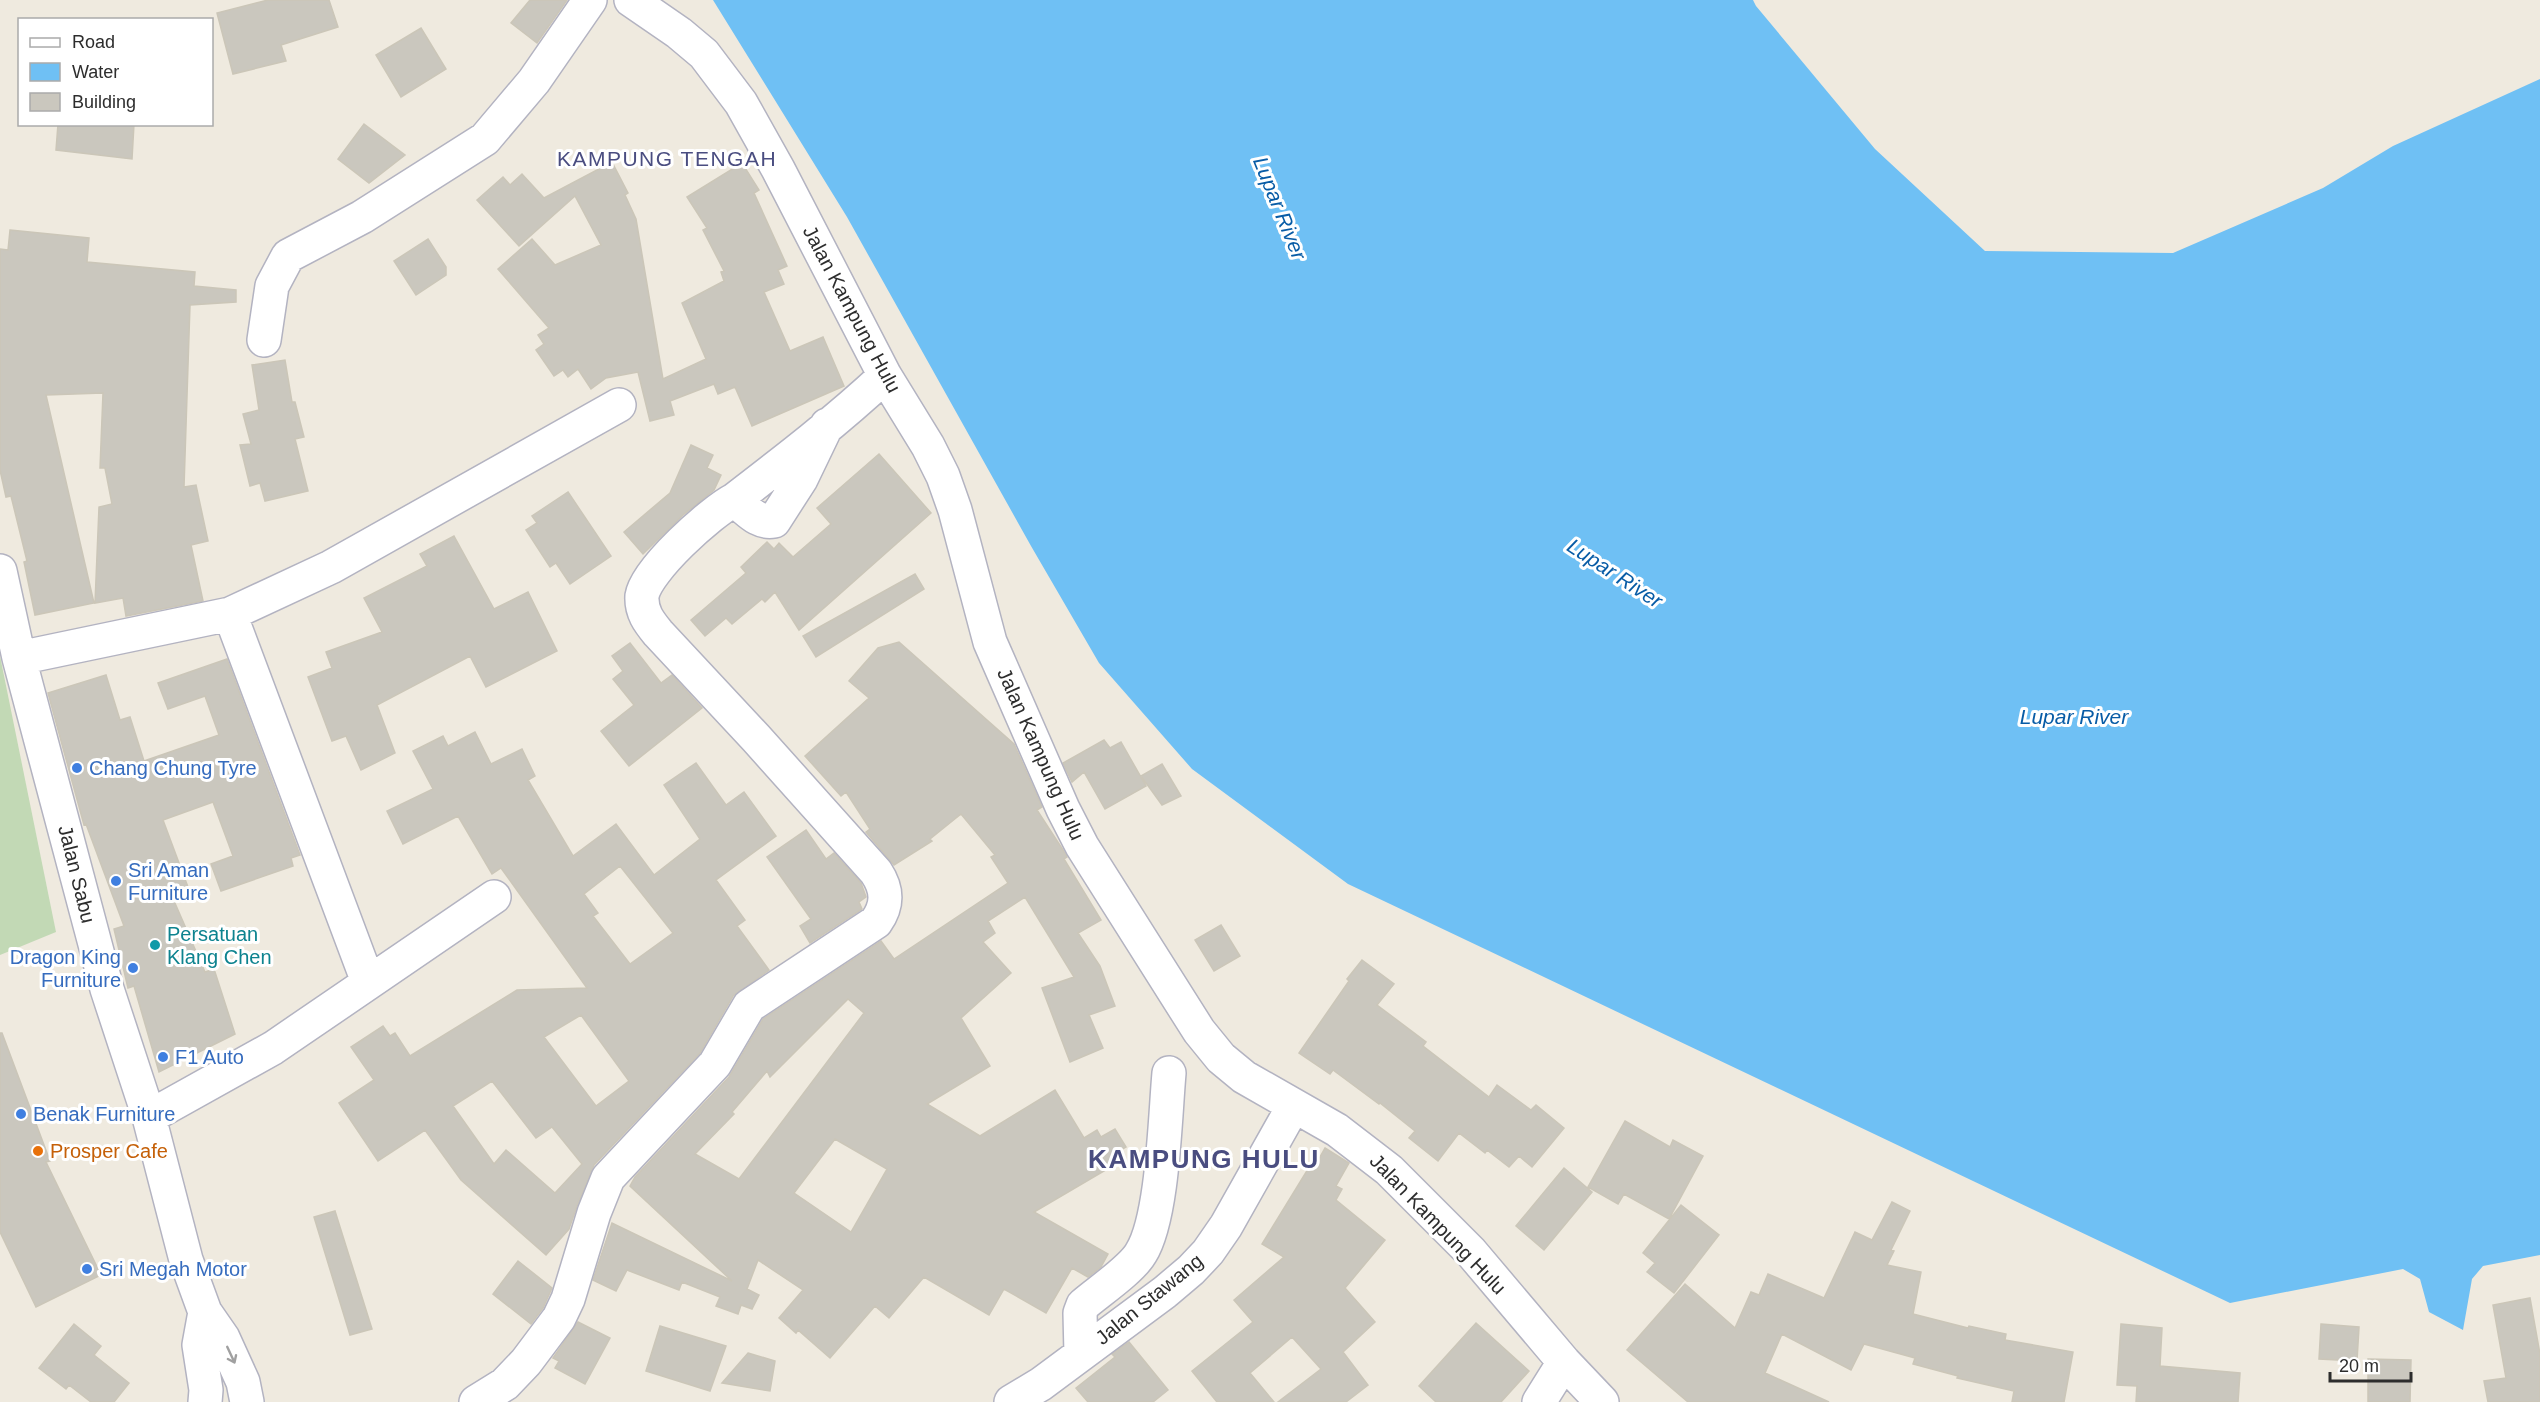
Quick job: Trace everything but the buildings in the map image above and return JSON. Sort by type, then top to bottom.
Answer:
[{"type":"street","points":[[264,340],[272,286],[288,256],[362,217],[485,139],[534,81],[590,0]]},
{"type":"street","name":"Jalan Kampung Hulu","points":[[631,0],[680,33],[704,54],[741,103],[778,169],[885,376],[928,446],[943,476],[955,510],[990,642],[1062,809],[1082,846],[1199,1031],[1221,1058],[1244,1077],[1293,1107],[1337,1130],[1389,1170],[1471,1252],[1564,1362],[1602,1402]]},
{"type":"street","points":[[476,1402],[505,1384],[526,1362],[559,1318],[568,1299],[594,1213],[608,1178],[715,1064],[749,1006],[876,922],[885,903],[885,892],[876,872],[658,633],[645,616],[642,594],[647,582],[693,530],[853,406],[885,376]]},
{"type":"street","points":[[19,658],[230,614],[331,567],[619,405]]},
{"type":"street","name":"Jalan Sabu","points":[[0,571],[19,658],[107,989],[148,1117],[186,1260],[205,1312]]},
{"type":"street","points":[[230,614],[368,982]]},
{"type":"street","points":[[148,1117],[273,1048],[494,897]]},
{"type":"street","points":[[1081,1354],[1080,1313],[1083,1305],[1140,1256],[1150,1236],[1157,1198],[1169,1073]]},
{"type":"street","name":"Jalan Stawang","points":[[1011,1402],[1050,1393],[1081,1354],[1165,1292],[1208,1252],[1226,1226],[1293,1107]]},
{"type":"street","points":[[205,1312],[200,1345],[206,1390],[205,1402]]},
{"type":"street","points":[[205,1312],[223,1338],[243,1382],[247,1402]]},
{"type":"street","points":[[1539,1402],[1564,1362]]},
{"type":"green space","points":[[0,656],[56,932],[0,955]]},
{"type":"water","name":"Lupar River","points":[[713,0],[1753,0],[1875,149],[1985,251],[2173,253],[2323,188],[2393,146],[2540,79],[2540,1255],[2483,1266],[2472,1279],[2463,1330],[2429,1312],[2420,1279],[2403,1269],[2230,1303],[1348,884],[1192,769],[1099,663],[847,217]]},
{"type":"place","name":"Chang Chung Tyre","points":[[77,768]]},
{"type":"place","name":"Sri Aman Furniture","points":[[116,881]]},
{"type":"place","name":"Persatuan Klang Chen","points":[[155,945]]},
{"type":"place","name":"Dragon King Furniture","points":[[133,968]]},
{"type":"place","name":"F1 Auto","points":[[163,1057]]},
{"type":"place","name":"Benak Furniture","points":[[21,1114]]},
{"type":"place","name":"Prosper Cafe","points":[[38,1151]]},
{"type":"place","name":"Sri Megah Motor","points":[[87,1269]]},
{"type":"district","name":"KAMPUNG TENGAH","points":[[667,158]]},
{"type":"district","name":"KAMPUNG HULU","points":[[1204,1159]]}]
